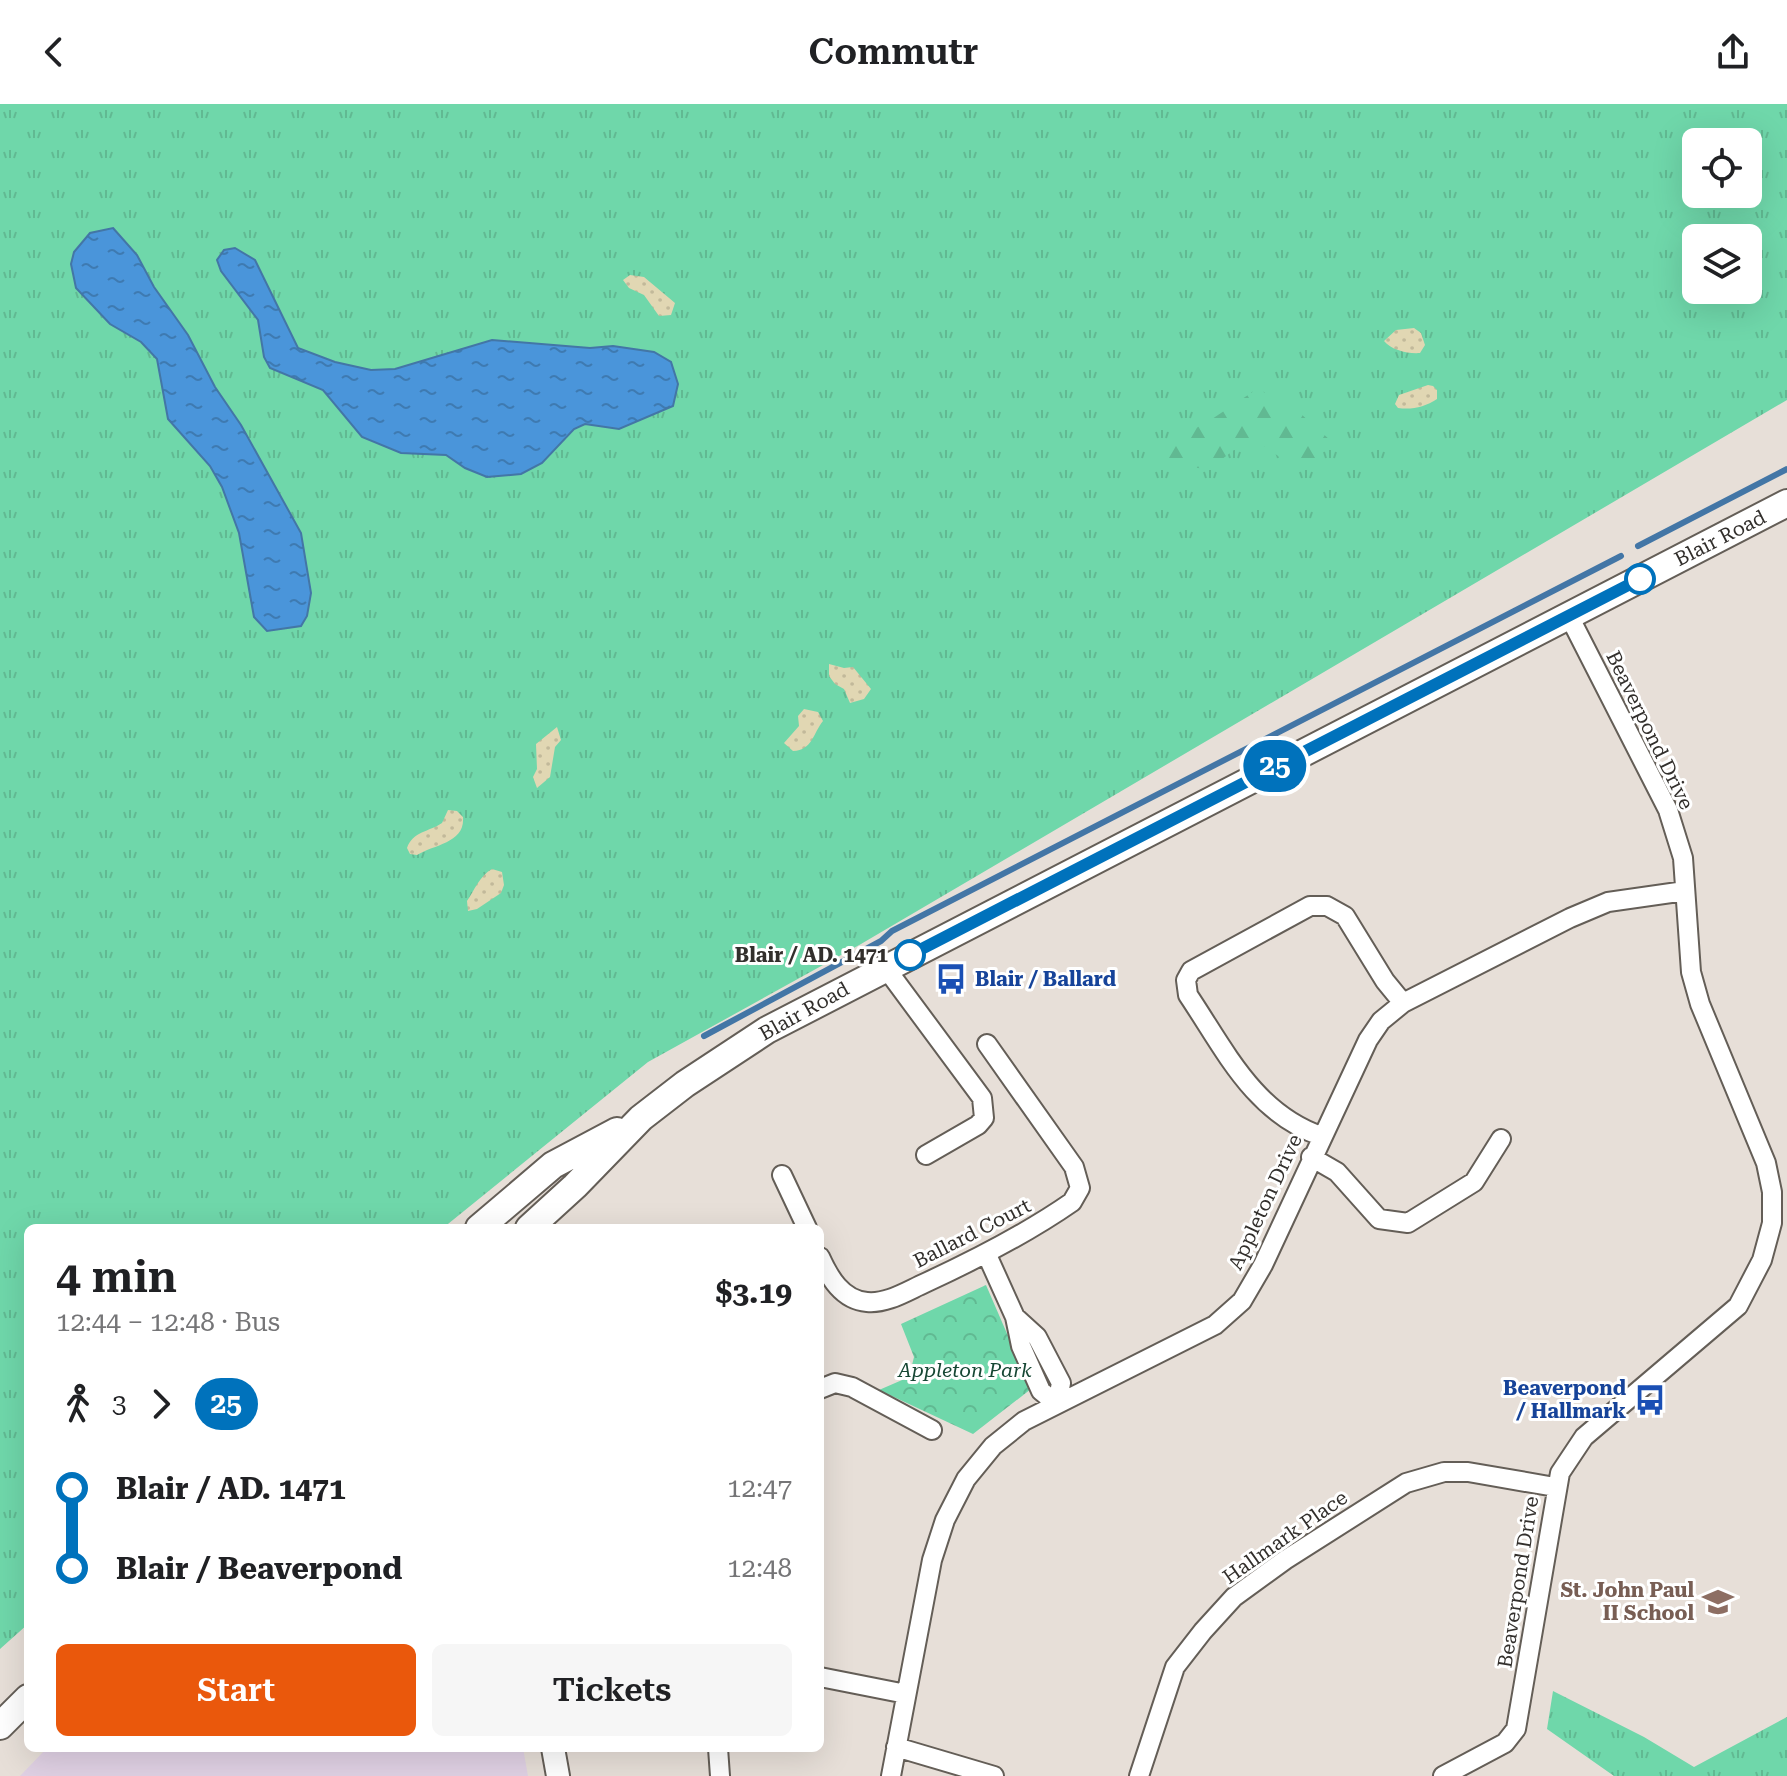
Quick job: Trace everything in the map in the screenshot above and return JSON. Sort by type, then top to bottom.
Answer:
[{"type":"main road","name":"Blair Road","points":[[533,1224],[641,1118],[685,1084],[767,1030],[1787,503]]},
{"type":"main road","name":"Blair Road","points":[[484,1224],[553,1165],[641,1118]]},
{"type":"main road","points":[[0,1726],[24,1702]]},
{"type":"street","name":"Beaverpond Drive","points":[[1443,1776],[1505,1743],[1516,1729],[1555,1487],[1560,1473],[1584,1437],[1738,1306],[1762,1260],[1772,1223],[1772,1192],[1766,1163],[1700,1004],[1691,972],[1683,858],[1668,810],[1569,616]]},
{"type":"street","name":"Appleton Drive","points":[[891,1776],[932,1560],[945,1520],[966,1479],[993,1446],[1024,1421],[1215,1325],[1242,1301],[1263,1265],[1368,1040],[1381,1021],[1403,1003],[1570,918],[1608,902],[1685,891]]},
{"type":"street","points":[[1321,1136],[1294,1127],[1256,1095],[1188,995],[1186,980],[1191,971],[1310,906],[1327,906],[1345,916],[1385,981],[1403,1003]]},
{"type":"street","points":[[885,967],[982,1098],[984,1118],[978,1125],[926,1155]]},
{"type":"street","name":"Ballard Court","points":[[824,1266],[846,1296],[866,1302],[885,1300],[987,1255],[1072,1202],[1080,1188],[1074,1167],[987,1044]]},
{"type":"street","points":[[1311,1157],[1337,1172],[1379,1219],[1408,1223],[1474,1182],[1501,1139]]},
{"type":"street","points":[[782,1175],[805,1224]]},
{"type":"street","points":[[987,1255],[1015,1317],[1037,1337],[1061,1383],[1057,1404]]},
{"type":"street","points":[[824,1387],[835,1383],[852,1387],[932,1430]]},
{"type":"street","name":"Hallmark Place","points":[[1139,1776],[1175,1667],[1234,1597],[1285,1560],[1406,1483],[1431,1476],[1468,1472],[1555,1487]]},
{"type":"street","points":[[824,1678],[906,1694]]},
{"type":"street","points":[[896,1747],[994,1776]]},
{"type":"street","points":[[554,1752],[558,1776]]},
{"type":"street","points":[[718,1752],[720,1776]]},
{"type":"shaded area","points":[[43,1752],[524,1752],[528,1776],[20,1776]]},
{"type":"green space","points":[[0,104],[1787,104],[1787,400],[861,944],[648,1062],[448,1224],[24,1224],[24,1628],[0,1649]]},
{"type":"green space","points":[[1257,389],[1291,405],[1330,440],[1316,463],[1295,468],[1264,446],[1234,450],[1209,469],[1175,466],[1148,454],[1209,421]]},
{"type":"green space","name":"Appleton Park","points":[[986,1285],[1031,1389],[973,1434],[879,1390],[909,1377],[914,1357],[901,1324]]},
{"type":"green space","points":[[1553,1691],[1644,1737],[1694,1767],[1787,1717],[1787,1776],[1614,1776],[1547,1729]]},
{"type":"sand","points":[[630,275],[644,277],[675,303],[671,315],[659,316],[644,295],[629,288],[623,280]]},
{"type":"sand","points":[[1414,328],[1421,333],[1425,345],[1420,353],[1400,351],[1384,341],[1396,330]]},
{"type":"sand","points":[[1428,385],[1437,390],[1437,399],[1432,402],[1408,409],[1398,408],[1395,404],[1399,395]]},
{"type":"sand","points":[[829,664],[853,667],[871,689],[864,699],[850,703],[844,689],[829,676]]},
{"type":"sand","points":[[804,709],[818,712],[823,721],[805,748],[793,751],[784,743],[799,726],[798,716]]},
{"type":"sand","points":[[557,727],[561,740],[555,747],[550,777],[537,788],[533,777],[537,769],[536,744]]},
{"type":"sand","points":[[448,810],[457,811],[463,817],[462,826],[454,838],[417,855],[410,854],[407,848],[413,838],[442,823]]},
{"type":"sand","points":[[492,869],[502,872],[504,885],[501,893],[477,909],[468,911],[467,901],[481,879]]},
{"type":"water","points":[[113,228],[137,255],[154,287],[188,335],[301,533],[311,593],[307,616],[301,626],[267,631],[254,617],[239,533],[222,487],[210,466],[168,419],[157,359],[141,342],[110,324],[76,288],[71,264],[74,252],[90,233]]},
{"type":"water","points":[[235,248],[255,260],[298,348],[335,362],[371,370],[395,369],[492,340],[590,348],[613,346],[654,352],[671,362],[678,384],[673,406],[619,429],[585,424],[574,429],[542,463],[521,474],[487,477],[465,468],[446,455],[401,453],[362,437],[323,390],[270,368],[264,357],[258,320],[221,271],[217,260],[224,250]]},
{"type":"waterway","points":[[1638,546],[1787,469]]},
{"type":"waterway","points":[[704,1036],[881,941],[892,931],[1621,556]]},
{"type":"bus line","name":"25","points":[[910,955],[1640,579]]},
{"type":"place","name":"Blair / AD. 1471","points":[[910,955]]},
{"type":"place","name":"Blair / Ballard","points":[[951,979]]},
{"type":"place","name":"Beaverpond / Hallmark","points":[[1650,1400]]},
{"type":"place","name":"St. John Paul II School","points":[[1718,1602]]}]
